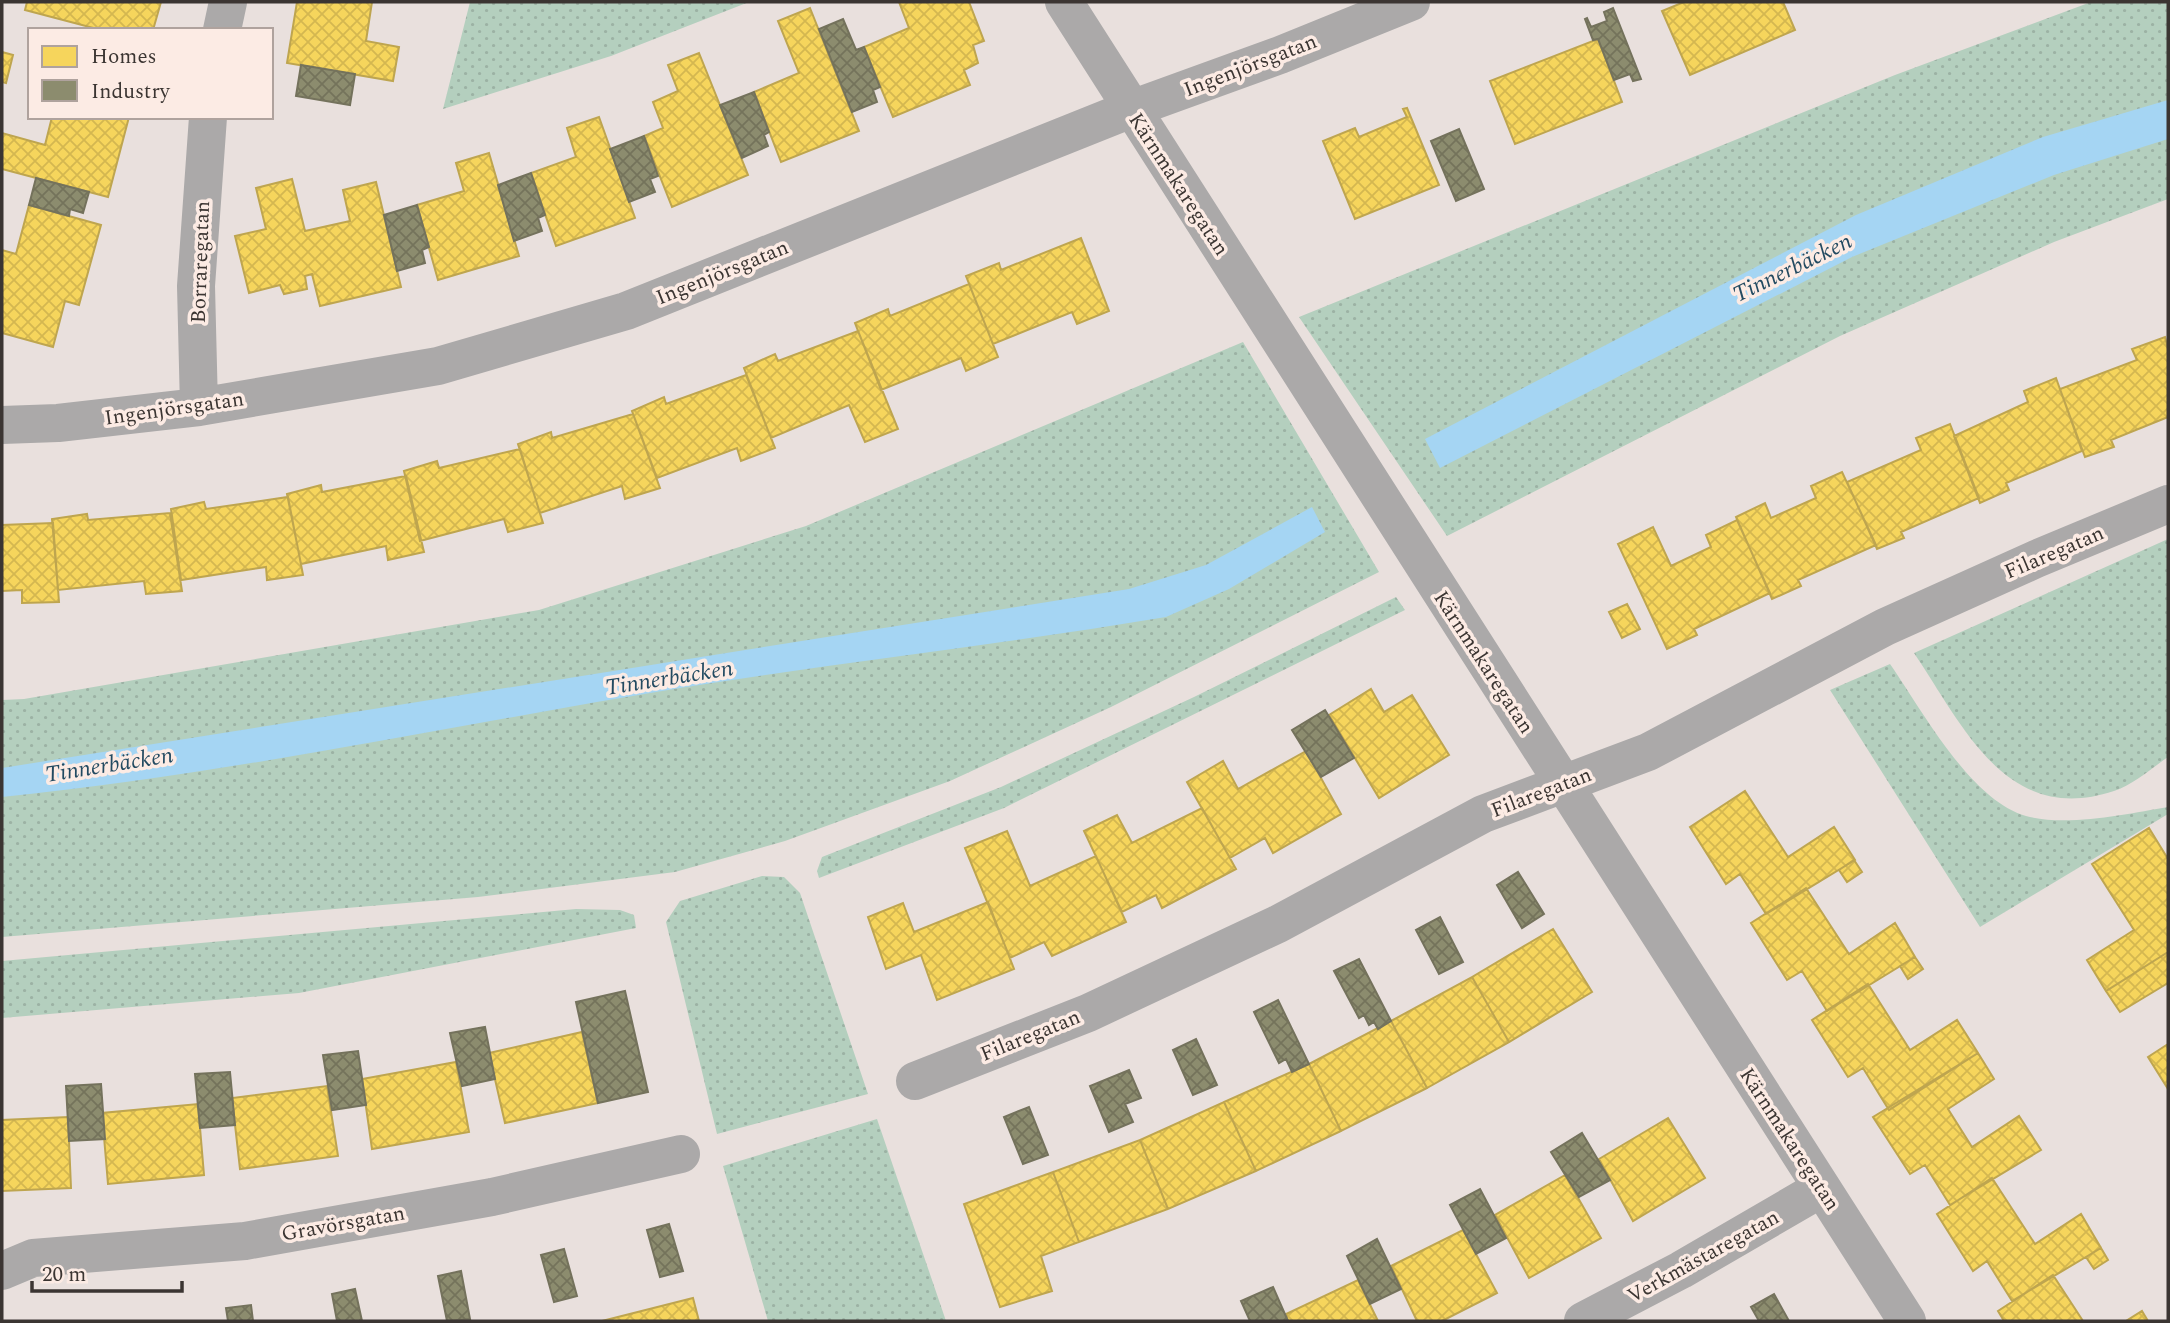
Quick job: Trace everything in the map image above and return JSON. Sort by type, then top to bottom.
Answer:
[{"type":"street","points":[[222,28],[228,2]]},
{"type":"street","name":"Kärnmakaregatan","points":[[1064,2],[1906,1321]]},
{"type":"street","name":"Ingenjörsgatan","points":[[2,425],[58,423],[198,407],[438,366],[626,311],[1131,109],[1280,55],[1411,2]]},
{"type":"street","name":"Borraregatan","points":[[198,407],[196,285],[208,119]]},
{"type":"street","name":"Filaregatan","points":[[915,1081],[1088,1013],[1278,924],[1483,814],[1648,752],[1885,628],[2036,559],[2168,504]]},
{"type":"street","name":"Gravörsgatan","points":[[2,1270],[33,1258],[245,1241],[492,1197],[681,1154]]},
{"type":"street","name":"Verkmästaregatan","points":[[1583,1321],[1681,1270],[1822,1188]]},
{"type":"green space","points":[[470,2],[749,2],[611,56],[443,109]]},
{"type":"green space","points":[[2091,2],[2168,2],[2168,199],[2054,242],[1840,336],[1447,536],[1299,317],[1895,75]]},
{"type":"green space","points":[[1243,342],[1379,572],[1111,707],[950,781],[785,841],[675,872],[478,897],[2,937],[2,700],[24,699],[539,610],[806,526]]},
{"type":"green space","points":[[2168,539],[2168,757],[2121,788],[2076,798],[2044,795],[2016,782],[1992,762],[1970,738],[1914,653]]},
{"type":"green space","points":[[1396,597],[1405,610],[1004,808],[819,878],[817,871],[822,857],[1001,787],[1194,697]]},
{"type":"green space","points":[[1890,664],[1949,751],[1986,792],[2005,807],[2026,816],[2060,820],[2097,818],[2168,807],[2168,814],[1980,927],[1830,690]]},
{"type":"green space","points":[[762,876],[784,877],[800,893],[868,1094],[717,1134],[666,922],[680,901]]},
{"type":"green space","points":[[576,909],[620,910],[634,915],[636,928],[299,993],[2,1018],[2,961]]},
{"type":"green space","points":[[877,1119],[946,1321],[768,1321],[723,1166]]},
{"type":"water","name":"Tinnerbäcken","points":[[2168,100],[2168,139],[2054,175],[1852,257],[1440,468],[1425,439],[1856,215],[2043,137]]},
{"type":"water","name":"Tinnerbäcken","points":[[1312,507],[1325,532],[1229,589],[1166,617],[680,688],[257,762],[2,797],[2,768],[1129,589],[1206,565]]},
{"type":"building: Homes","points":[[27,2],[161,2],[154,28],[93,28],[25,10]]},
{"type":"building: Homes","points":[[297,2],[372,2],[366,41],[399,47],[393,81],[287,63]]},
{"type":"building: Homes","points":[[899,2],[969,2],[984,41],[973,45],[978,63],[964,70],[970,85],[893,117],[864,47],[909,28]]},
{"type":"building: Homes","points":[[1684,2],[1783,2],[1795,30],[1690,75],[1662,11]]},
{"type":"building: Homes","points":[[810,8],[859,131],[781,162],[754,92],[799,73],[778,21]]},
{"type":"building: Homes","points":[[1598,39],[1622,102],[1515,144],[1490,81]]},
{"type":"building: Homes","points":[[2,52],[13,55],[6,83],[2,82]]},
{"type":"building: Homes","points":[[699,53],[748,175],[672,207],[644,136],[663,128],[653,102],[678,91],[668,65]]},
{"type":"building: Homes","points":[[1407,108],[1439,185],[1355,219],[1323,141],[1355,128],[1359,137],[1407,117],[1403,109]]},
{"type":"building: Homes","points":[[599,117],[635,218],[556,246],[531,173],[576,157],[567,128]]},
{"type":"building: Homes","points":[[52,119],[128,119],[108,197],[2,169],[2,133],[45,145]]},
{"type":"building: Homes","points":[[489,153],[519,256],[438,280],[417,205],[464,191],[456,163]]},
{"type":"building: Homes","points":[[292,179],[305,231],[350,221],[343,190],[376,182],[401,287],[320,306],[312,274],[305,276],[307,289],[284,294],[280,285],[249,293],[235,236],[266,229],[256,188]]},
{"type":"building: Homes","points":[[29,205],[101,225],[79,305],[65,301],[53,347],[2,333],[2,250],[16,254]]},
{"type":"building: Homes","points":[[1081,238],[1109,311],[1077,324],[1072,312],[993,344],[966,276],[999,263],[1001,270]]},
{"type":"building: Homes","points":[[969,284],[998,357],[966,371],[961,358],[881,390],[855,323],[888,309],[890,316]]},
{"type":"building: Homes","points":[[858,331],[898,429],[865,442],[849,405],[771,438],[744,368],[775,354],[778,361]]},
{"type":"building: Homes","points":[[2165,337],[2168,349],[2168,417],[2111,440],[2114,447],[2085,457],[2060,389],[2137,360],[2132,349]]},
{"type":"building: Homes","points":[[746,375],[775,448],[741,461],[737,448],[657,478],[632,411],[664,397],[666,404]]},
{"type":"building: Homes","points":[[2056,378],[2082,451],[2006,483],[2009,490],[1980,503],[1954,436],[2028,402],[2024,391]]},
{"type":"building: Homes","points":[[633,414],[660,488],[625,499],[622,486],[540,513],[518,444],[551,432],[552,438]]},
{"type":"building: Homes","points":[[1950,424],[1979,498],[1901,532],[1904,538],[1877,549],[1847,482],[1921,450],[1916,438]]},
{"type":"building: Homes","points":[[520,449],[543,523],[508,532],[504,519],[420,541],[404,471],[437,461],[439,468]]},
{"type":"building: Homes","points":[[1842,472],[1876,545],[1798,580],[1801,586],[1772,599],[1736,517],[1765,503],[1771,518],[1816,498],[1811,486]]},
{"type":"building: Homes","points":[[406,476],[424,552],[388,560],[386,546],[301,564],[287,494],[321,485],[322,492]]},
{"type":"building: Homes","points":[[288,497],[303,575],[267,580],[266,567],[181,580],[171,509],[204,502],[206,509]]},
{"type":"building: Homes","points":[[170,513],[182,591],[146,594],[144,581],[58,590],[52,519],[87,514],[88,520]]},
{"type":"building: Homes","points":[[1737,520],[1770,593],[1694,629],[1697,635],[1667,649],[1618,544],[1653,527],[1671,566],[1711,547],[1706,535]]},
{"type":"building: Homes","points":[[53,523],[59,602],[22,603],[22,590],[2,591],[2,525]]},
{"type":"building: Homes","points":[[1627,604],[1640,629],[1622,638],[1609,612]]},
{"type":"building: Homes","points":[[1371,689],[1384,712],[1412,695],[1449,755],[1379,798],[1329,715]]},
{"type":"building: Homes","points":[[1306,751],[1341,814],[1273,853],[1265,838],[1230,858],[1187,782],[1223,761],[1238,789]]},
{"type":"building: Homes","points":[[1745,791],[1788,857],[1834,827],[1855,860],[1766,914],[1740,874],[1726,884],[1690,827]]},
{"type":"building: Homes","points":[[1202,808],[1236,869],[1162,908],[1156,895],[1122,912],[1084,831],[1117,815],[1132,843]]},
{"type":"building: Homes","points":[[2149,828],[2168,859],[2168,952],[2106,991],[2087,960],[2134,930],[2092,864]]},
{"type":"building: Homes","points":[[1007,831],[1030,886],[1096,856],[1126,922],[1052,956],[1044,942],[1010,958],[965,848]]},
{"type":"building: Homes","points":[[1854,860],[1862,872],[1847,882],[1839,870]]},
{"type":"building: Homes","points":[[1806,888],[1849,954],[1895,923],[1915,957],[1827,1011],[1802,971],[1787,980],[1751,923]]},
{"type":"building: Homes","points":[[988,902],[1014,969],[937,1000],[921,955],[886,969],[868,917],[903,903],[914,932]]},
{"type":"building: Homes","points":[[1553,929],[1592,992],[1509,1042],[1472,977]]},
{"type":"building: Homes","points":[[2168,952],[2168,983],[2120,1012],[2106,991]]},
{"type":"building: Homes","points":[[1915,957],[1923,969],[1908,979],[1900,966]]},
{"type":"building: Homes","points":[[1472,977],[1509,1042],[1427,1088],[1391,1021]]},
{"type":"building: Homes","points":[[1868,984],[1910,1050],[1957,1020],[1978,1053],[1889,1110],[1863,1068],[1848,1077],[1812,1020]]},
{"type":"building: Homes","points":[[1391,1021],[1427,1088],[1341,1131],[1309,1064]]},
{"type":"building: Homes","points":[[582,1032],[598,1103],[505,1123],[489,1053]]},
{"type":"building: Homes","points":[[2168,1044],[2168,1089],[2148,1057]]},
{"type":"building: Homes","points":[[1978,1053],[1994,1079],[1948,1109],[1972,1147],[2019,1116],[2041,1150],[1950,1205],[1925,1165],[1910,1174],[1873,1117]]},
{"type":"building: Homes","points":[[456,1062],[469,1132],[372,1149],[362,1079]]},
{"type":"building: Homes","points":[[1309,1064],[1341,1131],[1256,1171],[1224,1102]]},
{"type":"building: Homes","points":[[327,1086],[338,1156],[240,1169],[232,1098]]},
{"type":"building: Homes","points":[[1224,1102],[1256,1171],[1168,1209],[1140,1140]]},
{"type":"building: Homes","points":[[198,1104],[204,1175],[108,1184],[102,1113]]},
{"type":"building: Homes","points":[[68,1117],[71,1188],[2,1191],[2,1120]]},
{"type":"building: Homes","points":[[1668,1118],[1705,1178],[1633,1221],[1599,1159]]},
{"type":"building: Homes","points":[[1140,1140],[1168,1209],[1079,1242],[1053,1172]]},
{"type":"building: Homes","points":[[1053,1172],[1079,1242],[1041,1256],[1052,1291],[1000,1307],[964,1204]]},
{"type":"building: Homes","points":[[1565,1175],[1601,1238],[1529,1278],[1495,1215]]},
{"type":"building: Homes","points":[[1992,1178],[2035,1244],[2081,1214],[2101,1248],[2012,1301],[1987,1261],[1973,1271],[1937,1214]]},
{"type":"building: Homes","points":[[1463,1230],[1497,1293],[1442,1321],[1417,1321],[1391,1266]]},
{"type":"building: Homes","points":[[2101,1248],[2108,1260],[2094,1269],[2086,1257]]},
{"type":"building: Homes","points":[[2053,1275],[2083,1321],[2004,1321],[1998,1311]]},
{"type":"building: Homes","points":[[1358,1280],[1378,1321],[1288,1321],[1286,1314]]},
{"type":"building: Homes","points":[[693,1298],[699,1321],[602,1321]]},
{"type":"building: Homes","points":[[2142,1311],[2148,1321],[2126,1321]]},
{"type":"building: Industry","points":[[1613,8],[1641,79],[1633,81],[1630,74],[1614,80],[1598,39],[1593,40],[1585,19],[1587,18],[1591,27],[1607,21],[1604,12]]},
{"type":"building: Industry","points":[[843,19],[856,50],[864,47],[880,87],[873,90],[877,102],[852,112],[819,29]]},
{"type":"building: Industry","points":[[301,65],[355,74],[350,105],[296,96]]},
{"type":"building: Industry","points":[[754,92],[769,132],[764,135],[768,146],[742,158],[720,105]]},
{"type":"building: Industry","points":[[1459,129],[1484,189],[1456,201],[1431,141]]},
{"type":"building: Industry","points":[[644,136],[658,176],[650,179],[655,192],[629,202],[610,149]]},
{"type":"building: Industry","points":[[531,173],[545,215],[538,218],[542,231],[514,241],[498,185]]},
{"type":"building: Industry","points":[[36,178],[89,192],[83,213],[70,209],[69,216],[29,205]]},
{"type":"building: Industry","points":[[417,205],[429,247],[422,250],[425,263],[397,271],[384,215]]},
{"type":"building: Industry","points":[[1325,710],[1354,758],[1321,777],[1292,730]]},
{"type":"building: Industry","points":[[1518,872],[1544,914],[1522,928],[1497,885]]},
{"type":"building: Industry","points":[[1440,917],[1463,962],[1439,974],[1416,930]]},
{"type":"building: Industry","points":[[1359,959],[1391,1021],[1378,1029],[1374,1022],[1369,1025],[1364,1015],[1359,1018],[1334,971]]},
{"type":"building: Industry","points":[[625,991],[648,1092],[598,1103],[576,1002]]},
{"type":"building: Industry","points":[[1278,1000],[1309,1064],[1292,1072],[1286,1059],[1279,1063],[1254,1012]]},
{"type":"building: Industry","points":[[485,1027],[495,1079],[462,1086],[450,1033]]},
{"type":"building: Industry","points":[[1196,1039],[1217,1085],[1193,1095],[1173,1050]]},
{"type":"building: Industry","points":[[358,1051],[366,1105],[332,1110],[323,1055]]},
{"type":"building: Industry","points":[[1129,1070],[1141,1098],[1125,1104],[1133,1122],[1109,1132],[1090,1086]]},
{"type":"building: Industry","points":[[230,1072],[235,1125],[200,1128],[195,1074]]},
{"type":"building: Industry","points":[[101,1084],[105,1139],[69,1141],[66,1086]]},
{"type":"building: Industry","points":[[1029,1107],[1048,1155],[1023,1164],[1004,1117]]},
{"type":"building: Industry","points":[[1582,1133],[1610,1180],[1579,1197],[1551,1152]]},
{"type":"building: Industry","points":[[1480,1189],[1506,1238],[1476,1254],[1450,1205]]},
{"type":"building: Industry","points":[[669,1224],[683,1271],[660,1277],[647,1230]]},
{"type":"building: Industry","points":[[1377,1239],[1401,1289],[1370,1304],[1347,1256]]},
{"type":"building: Industry","points":[[564,1249],[577,1296],[554,1302],[541,1255]]},
{"type":"building: Industry","points":[[461,1271],[470,1319],[447,1321],[438,1276]]},
{"type":"building: Industry","points":[[1273,1287],[1288,1321],[1250,1321],[1241,1301]]},
{"type":"building: Industry","points":[[355,1289],[362,1321],[337,1321],[332,1294]]},
{"type":"building: Industry","points":[[1774,1294],[1789,1321],[1759,1321],[1751,1307]]},
{"type":"building: Industry","points":[[251,1305],[253,1321],[228,1321],[226,1308]]}]
